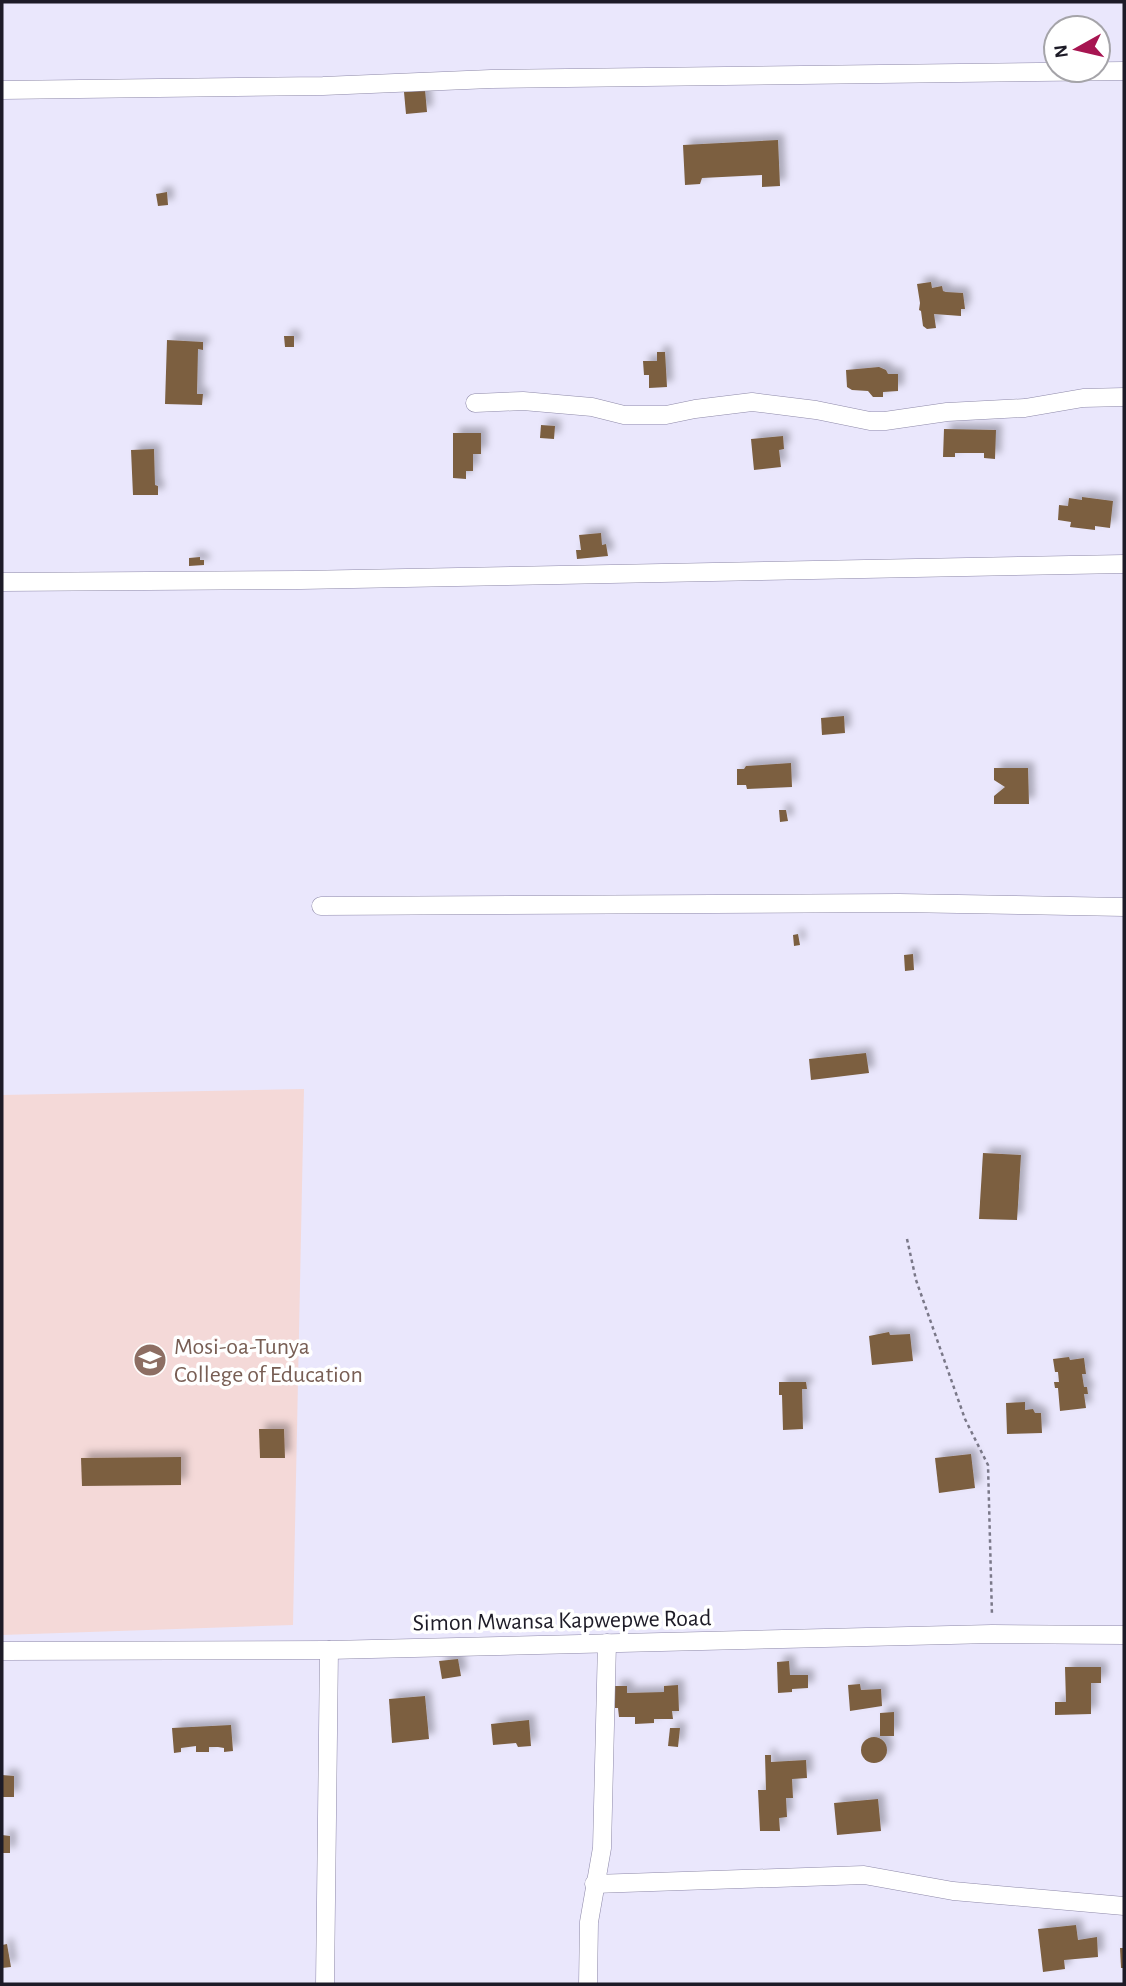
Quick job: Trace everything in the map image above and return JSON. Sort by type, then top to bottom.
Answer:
[{"type":"street","points":[[2,90],[323,86],[491,79],[1124,71]]},
{"type":"street","points":[[475,403],[523,401],[592,407],[624,415],[666,415],[752,402],[816,410],[870,421],[885,421],[947,412],[1025,408],[1083,398],[1124,397]]},
{"type":"street","points":[[2,582],[314,580],[1124,565]]},
{"type":"street","points":[[321,906],[899,903],[1124,907]]},
{"type":"street","name":"Simon Mwansa Kapwepwe Road","points":[[2,1651],[329,1650],[992,1634],[1124,1635]]},
{"type":"street","points":[[588,1984],[589,1922],[602,1848],[607,1643]]},
{"type":"street","points":[[325,1984],[329,1650]]},
{"type":"street","points":[[594,1884],[864,1875],[953,1891],[1124,1906]]},
{"type":"path","points":[[907,1239],[916,1280],[965,1419],[988,1465],[992,1634]]},
{"type":"shaded area","name":"Mosi-oa-Tunya College of Education","points":[[304,1089],[293,1625],[2,1635],[2,1095]]},
{"type":"building","points":[[425,90],[427,112],[406,114],[404,92]]},
{"type":"building","points":[[778,140],[780,186],[762,187],[762,175],[702,178],[700,184],[685,185],[683,145]]},
{"type":"building","points":[[167,192],[168,205],[158,206],[156,194]]},
{"type":"building","points":[[931,282],[932,288],[942,286],[946,292],[963,293],[965,309],[961,309],[961,316],[934,314],[936,328],[927,329],[923,326],[919,310],[917,284]]},
{"type":"building","points":[[284,336],[294,336],[294,347],[285,347]]},
{"type":"building","points":[[167,340],[203,342],[203,350],[198,349],[197,394],[203,394],[202,405],[165,404]]},
{"type":"building","points":[[657,352],[665,352],[667,387],[649,388],[649,375],[644,375],[643,361],[657,361]]},
{"type":"building","points":[[879,367],[888,374],[898,374],[898,391],[883,392],[883,397],[873,397],[868,391],[847,387],[846,370]]},
{"type":"building","points":[[541,425],[555,426],[554,439],[540,438]]},
{"type":"building","points":[[944,429],[996,430],[995,459],[984,458],[984,453],[955,453],[955,457],[943,457]]},
{"type":"building","points":[[453,433],[481,433],[481,454],[473,454],[473,471],[466,471],[466,479],[453,478]]},
{"type":"building","points":[[783,436],[784,449],[779,450],[781,467],[754,470],[751,439]]},
{"type":"building","points":[[154,449],[155,485],[158,486],[158,495],[133,495],[131,450]]},
{"type":"building","points":[[1082,497],[1113,501],[1110,528],[1095,526],[1095,530],[1070,527],[1071,522],[1058,520],[1059,505],[1068,506],[1069,498],[1082,500]]},
{"type":"building","points":[[601,533],[602,545],[606,544],[608,556],[577,559],[576,550],[581,550],[579,535]]},
{"type":"building","points":[[200,557],[200,560],[204,560],[204,565],[189,566],[189,558]]},
{"type":"building","points":[[844,716],[845,733],[822,735],[821,718]]},
{"type":"building","points":[[791,763],[792,787],[747,789],[746,785],[737,785],[737,769]]},
{"type":"building","points":[[994,768],[1028,768],[1029,804],[994,804],[994,796],[1005,787],[994,780]]},
{"type":"building","points":[[779,810],[786,810],[788,821],[780,822]]},
{"type":"building","points":[[798,934],[800,945],[794,946],[793,935]]},
{"type":"building","points":[[913,954],[914,970],[905,971],[904,955]]},
{"type":"building","points":[[866,1053],[869,1073],[811,1080],[809,1059]]},
{"type":"building","points":[[983,1153],[1021,1155],[1017,1220],[979,1219]]},
{"type":"building","points":[[889,1332],[890,1335],[910,1334],[913,1361],[872,1365],[869,1336]]},
{"type":"building","points":[[1069,1357],[1070,1360],[1084,1358],[1086,1374],[1082,1374],[1088,1394],[1084,1394],[1086,1408],[1060,1411],[1058,1388],[1055,1388],[1054,1382],[1059,1382],[1058,1372],[1055,1372],[1053,1359]]},
{"type":"building","points":[[779,1382],[806,1382],[807,1389],[802,1389],[803,1429],[783,1430]]},
{"type":"building","points":[[1025,1402],[1025,1410],[1033,1409],[1035,1413],[1041,1413],[1042,1433],[1007,1434],[1006,1403]]},
{"type":"building","points":[[259,1429],[284,1429],[285,1458],[260,1458]]},
{"type":"building","points":[[971,1454],[975,1488],[939,1493],[935,1458]]},
{"type":"building","points":[[181,1457],[181,1485],[82,1486],[81,1458]]},
{"type":"building","points":[[458,1659],[461,1676],[442,1679],[439,1661]]},
{"type":"building","points":[[789,1661],[790,1675],[808,1675],[808,1688],[778,1693],[777,1662]]},
{"type":"building","points":[[1065,1667],[1101,1667],[1101,1683],[1091,1683],[1091,1714],[1055,1715],[1055,1702],[1066,1702]]},
{"type":"building","points":[[860,1684],[861,1690],[881,1689],[882,1706],[850,1711],[848,1685]]},
{"type":"building","points":[[678,1685],[679,1711],[672,1711],[673,1719],[654,1719],[654,1723],[635,1724],[635,1717],[619,1717],[618,1708],[615,1708],[614,1686],[627,1686],[627,1693],[664,1692],[664,1686]]},
{"type":"building","points":[[425,1696],[429,1739],[392,1743],[389,1699]]},
{"type":"building","points":[[894,1712],[894,1736],[880,1736],[880,1713]]},
{"type":"building","points":[[529,1720],[531,1746],[518,1747],[516,1743],[493,1745],[491,1724]]},
{"type":"building","points":[[231,1725],[233,1751],[224,1752],[224,1748],[209,1747],[209,1752],[196,1752],[196,1746],[181,1748],[181,1752],[174,1753],[172,1728]]},
{"type":"building","points":[[670,1728],[680,1728],[678,1747],[668,1746]]},
{"type":"building","points":[[874,1737],[883,1741],[887,1750],[883,1759],[874,1763],[865,1759],[861,1750],[865,1741]]},
{"type":"building","points":[[765,1755],[771,1755],[771,1762],[806,1760],[807,1778],[792,1779],[793,1798],[786,1798],[787,1817],[779,1818],[780,1831],[760,1831],[758,1790],[766,1790]]},
{"type":"building","points":[[2,1775],[14,1776],[14,1797],[2,1797]]},
{"type":"building","points":[[878,1799],[881,1831],[837,1835],[834,1803]]},
{"type":"building","points":[[2,1835],[10,1836],[10,1853],[2,1853]]},
{"type":"building","points":[[1076,1925],[1078,1940],[1097,1937],[1098,1957],[1064,1960],[1065,1969],[1043,1972],[1038,1929]]},
{"type":"building","points":[[7,1944],[11,1967],[2,1968],[2,1945]]},
{"type":"building","points":[[1120,1948],[1124,1948],[1124,1968],[1121,1968]]},
{"type":"place","name":"Mosi-oa-Tunya College of Education","points":[[150,1360]]}]
